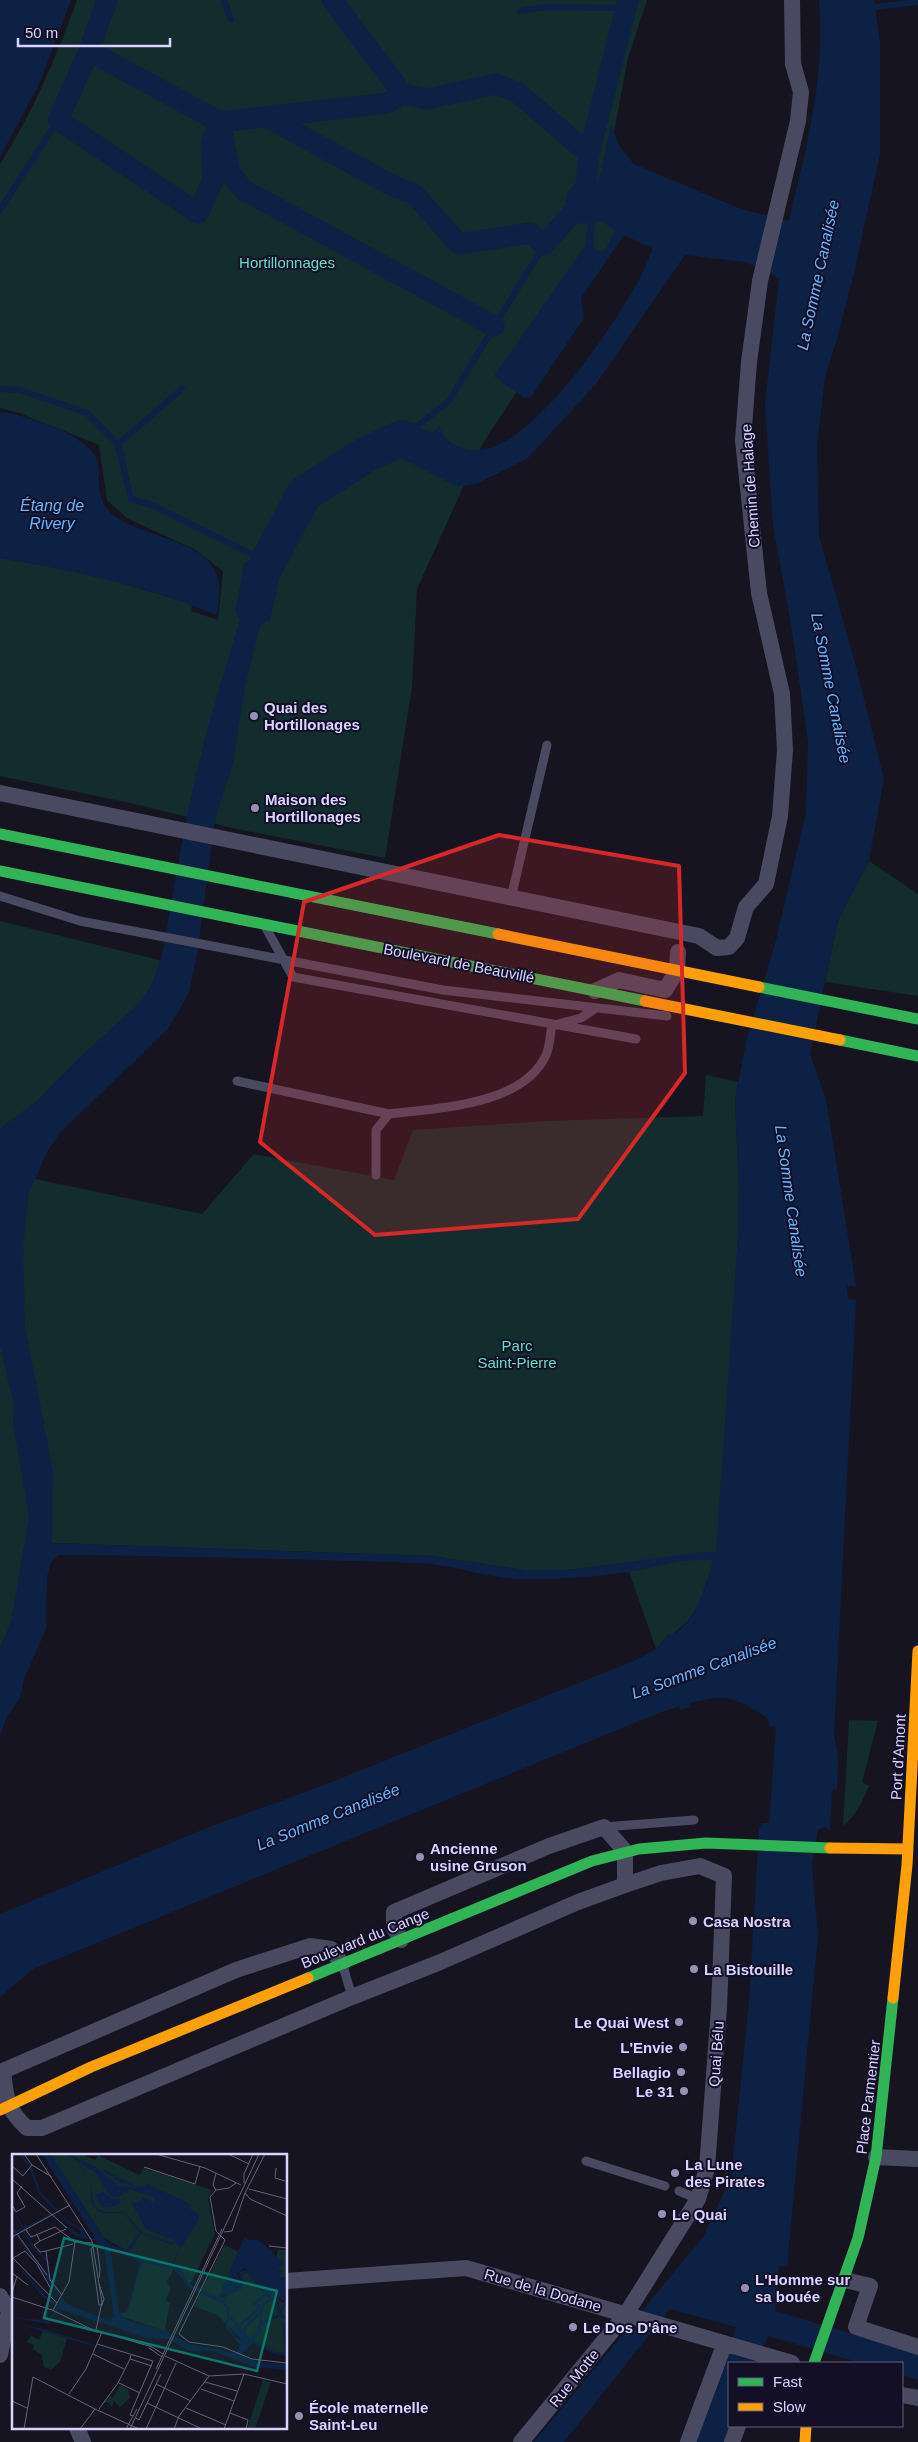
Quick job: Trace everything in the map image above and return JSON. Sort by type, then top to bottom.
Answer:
[{"type":"main road","points":[[0,834],[918,1019]]},
{"type":"main road","name":"Boulevard de Beauvillé","points":[[0,871],[918,1056]]},
{"type":"main road","name":"Port d'Amont","points":[[913,1867],[908,1848],[915,1784],[918,1651]]},
{"type":"main road","name":"Boulevard du Cange","points":[[4,2108],[82,2070],[592,1861],[625,1852],[706,1843],[754,1847],[866,1850],[908,1848]]},
{"type":"main road","name":"Place Parmentier","points":[[814,2362],[845,2280],[858,2238],[876,2157],[913,1867]]},
{"type":"main road","points":[[805,2442],[806,2427]]},
{"type":"street","name":"Chemin de Halage","points":[[670,931],[699,936],[717,948],[729,948],[737,938],[746,907],[766,884],[780,816],[784,750],[782,694],[759,593],[743,440],[749,362],[760,281],[776,207],[798,121],[801,92],[793,64],[792,0]]},
{"type":"street","points":[[0,793],[670,931],[686,973],[665,990],[620,980],[595,991]]},
{"type":"street","points":[[342,1964],[331,1949],[310,1946],[236,1970],[3,2071],[4,2108],[27,2128],[42,2128],[352,1997],[438,1963],[578,1902],[625,1885],[625,1852],[604,1828],[549,1846],[394,1912],[394,1928],[401,1940]]},
{"type":"street","name":"Quai Bélu","points":[[625,1885],[661,1873],[700,1866],[724,1876],[719,2008],[707,2168],[698,2200],[626,2314]]},
{"type":"street","points":[[876,2157],[918,2159]]},
{"type":"street","name":"Rue de la Dodane","points":[[288,2281],[466,2268],[667,2326],[782,2362]]},
{"type":"street","points":[[845,2280],[870,2286],[856,2327],[918,2347]]},
{"type":"street","points":[[0,2296],[12,2312],[0,2355]]},
{"type":"street","name":"Rue Motte","points":[[521,2442],[626,2314]]},
{"type":"street","points":[[688,2442],[724,2344]]},
{"type":"street","points":[[903,2395],[918,2398]]},
{"type":"street","points":[[732,2442],[738,2427]]},
{"type":"street","points":[[78,2430],[83,2442]]},
{"type":"lane","points":[[510,898],[547,744]]},
{"type":"lane","points":[[0,896],[80,921],[442,990],[665,1016],[684,1010]]},
{"type":"lane","points":[[264,925],[293,977],[552,1025],[636,1038]]},
{"type":"lane","points":[[552,1025],[581,1018],[596,1008]]},
{"type":"lane","points":[[237,1081],[388,1114],[459,1105],[509,1092],[527,1079],[546,1056],[552,1025]]},
{"type":"lane","points":[[376,1175],[376,1130],[388,1114]]},
{"type":"lane","points":[[604,1828],[694,1820]]},
{"type":"lane","points":[[342,1964],[352,1997]]},
{"type":"lane","points":[[586,2161],[665,2186]]},
{"type":"lane","points":[[679,2191],[698,2200]]},
{"type":"highlighted area","points":[[499,835],[679,866],[685,1073],[578,1219],[375,1235],[260,1142],[304,902]]},
{"type":"green space","name":"Hortillonnages","points":[[77,0],[647,0],[628,58],[611,148],[646,196],[483,443],[417,589],[412,687],[385,858],[237,829],[130,803],[0,776],[0,558],[87,573],[192,604],[191,611],[218,620],[223,571],[194,549],[128,519],[107,500],[99,445],[19,413],[0,408],[0,164],[23,125],[43,84]]},
{"type":"green space","points":[[869,861],[918,894],[918,996],[825,982],[838,920]]},
{"type":"green space","name":"Parc Saint-Pierre","points":[[0,921],[167,962],[153,1002],[7,1173],[202,1214],[254,1154],[394,1180],[413,1130],[547,1121],[703,1116],[706,1075],[738,1082],[735,1100],[739,1189],[738,1236],[718,1550],[699,1604],[687,1622],[672,1635],[668,1635],[656,1649],[626,1563],[567,1570],[523,1570],[432,1556],[52,1543],[16,1598],[11,1622],[0,1649]]},
{"type":"green space","points":[[849,1720],[878,1721],[862,1782],[869,1786],[856,1813],[843,1826]]},
{"type":"water","points":[[0,0],[71,0],[39,84],[0,157]]},
{"type":"water","name":"La Somme Canalisée","points":[[819,0],[874,0],[880,43],[880,154],[854,273],[825,377],[817,445],[819,536],[855,663],[884,779],[869,861],[838,920],[810,1054],[826,1099],[856,1286],[847,1286],[848,1299],[856,1300],[834,1735],[838,1757],[837,1789],[832,1790],[830,1831],[825,1827],[818,1830],[812,1864],[818,1935],[787,2267],[779,2266],[775,2311],[918,2353],[918,2380],[903,2375],[903,2362],[858,2362],[768,2336],[757,2362],[728,2362],[728,2427],[734,2427],[728,2442],[695,2442],[736,2327],[670,2309],[564,2442],[534,2442],[703,2237],[731,2177],[749,2002],[759,1828],[762,1823],[769,1823],[776,1727],[769,1726],[767,1717],[746,1705],[723,1698],[690,1703],[691,1707],[680,1710],[679,1706],[654,1715],[33,1969],[0,1997],[0,1914],[209,1827],[319,1787],[636,1660],[656,1649],[668,1635],[677,1632],[692,1616],[708,1580],[713,1560],[681,1561],[639,1570],[601,1575],[560,1579],[519,1579],[418,1563],[59,1555],[51,1562],[47,1577],[46,1629],[24,1679],[20,1698],[6,1718],[0,1737],[0,1649],[11,1622],[29,1517],[13,1423],[14,1405],[0,1346],[0,1128],[37,1101],[79,1058],[136,1006],[150,988],[162,955],[187,814],[207,730],[241,616],[243,563],[268,562],[283,558],[270,620],[261,622],[245,687],[233,764],[215,819],[197,955],[189,993],[168,1029],[61,1132],[48,1150],[29,1193],[23,1247],[25,1327],[53,1471],[52,1543],[432,1556],[523,1570],[567,1570],[716,1552],[738,1236],[739,1189],[735,1100],[746,1042],[775,944],[806,813],[808,741],[791,624],[773,525],[765,405],[779,278],[745,262],[685,255],[596,384],[527,459],[476,484],[463,486],[419,459],[404,457],[439,427],[451,443],[470,450],[493,447],[517,434],[542,412],[566,386],[589,357],[626,302],[640,278],[652,251],[651,248],[624,235],[581,298],[584,318],[531,397],[524,398],[494,376],[585,246],[588,223],[578,224],[591,201],[603,163],[611,125],[620,147],[634,164],[741,209],[789,221],[808,139],[820,56]],"holes":[[[601,221],[615,230],[606,249],[602,252],[593,246],[595,222]]]},
{"type":"water","name":"Étang de Rivery","points":[[4,412],[43,423],[73,436],[94,454],[98,463],[100,494],[109,511],[137,528],[189,547],[203,556],[214,568],[219,584],[217,615],[164,596],[110,580],[0,558],[0,413]]},
{"type":"waterway","points":[[107,0],[89,51],[220,122],[230,173],[244,190],[494,326]]},
{"type":"waterway","points":[[224,0],[231,20]]},
{"type":"waterway","points":[[267,117],[391,185],[414,194],[459,244],[530,233],[544,245],[584,200],[589,154],[517,92],[496,84],[427,99],[403,94],[332,0]]},
{"type":"waterway","points":[[589,154],[628,0]]},
{"type":"waterway","points":[[867,8],[918,2]]},
{"type":"waterway","points":[[520,11],[546,7],[625,8]]},
{"type":"waterway","points":[[89,51],[58,120],[198,213],[213,181],[211,145],[220,122],[387,103],[403,94]]},
{"type":"waterway","points":[[0,210],[58,120]]},
{"type":"waterway","points":[[584,200],[631,205],[640,210]]},
{"type":"waterway","points":[[402,438],[449,401],[544,245]]},
{"type":"waterway","points":[[0,389],[20,390],[87,413],[118,444],[131,499],[152,505],[268,562]]},
{"type":"waterway","points":[[118,444],[182,389]]},
{"type":"waterway","points":[[254,608],[261,575],[304,494],[367,454],[402,438],[460,468]]},
{"type":"traffic: fast","points":[[0,834],[498,934]]},
{"type":"traffic: fast","points":[[0,871],[645,1001]]},
{"type":"traffic: fast","points":[[759,987],[918,1019]]},
{"type":"traffic: fast","points":[[840,1040],[918,1056]]},
{"type":"traffic: fast","points":[[308,1978],[592,1861],[639,1849],[706,1843],[830,1848]]},
{"type":"traffic: fast","points":[[814,2362],[858,2238],[876,2157],[893,1998]]},
{"type":"traffic: slow","points":[[498,934],[759,987]]},
{"type":"traffic: slow","points":[[645,1001],[840,1040]]},
{"type":"traffic: slow","points":[[893,1998],[907,1865],[918,1651]]},
{"type":"traffic: slow","points":[[830,1848],[908,1849]]},
{"type":"traffic: slow","points":[[0,2110],[91,2067],[308,1978]]},
{"type":"traffic: slow","points":[[805,2442],[806,2427]]},
{"type":"place","name":"Quai des Hortillonages","points":[[254,716]]},
{"type":"place","name":"Maison des Hortillonages","points":[[255,808]]},
{"type":"place","name":"Ancienne usine Gruson","points":[[420,1857]]},
{"type":"place","name":"Casa Nostra","points":[[693,1921]]},
{"type":"place","name":"La Bistouille","points":[[694,1969]]},
{"type":"place","name":"Le Quai West","points":[[679,2022]]},
{"type":"place","name":"L'Envie","points":[[683,2047]]},
{"type":"place","name":"Bellagio","points":[[681,2072]]},
{"type":"place","name":"Le 31","points":[[684,2091]]},
{"type":"place","name":"La Lune des Pirates","points":[[675,2173]]},
{"type":"place","name":"Le Quai","points":[[662,2214]]},
{"type":"place","name":"L'Homme sur sa bouée","points":[[745,2288]]},
{"type":"place","name":"Le Dos D'âne","points":[[573,2327]]},
{"type":"place","name":"École maternelle Saint-Leu","points":[[299,2416]]}]
